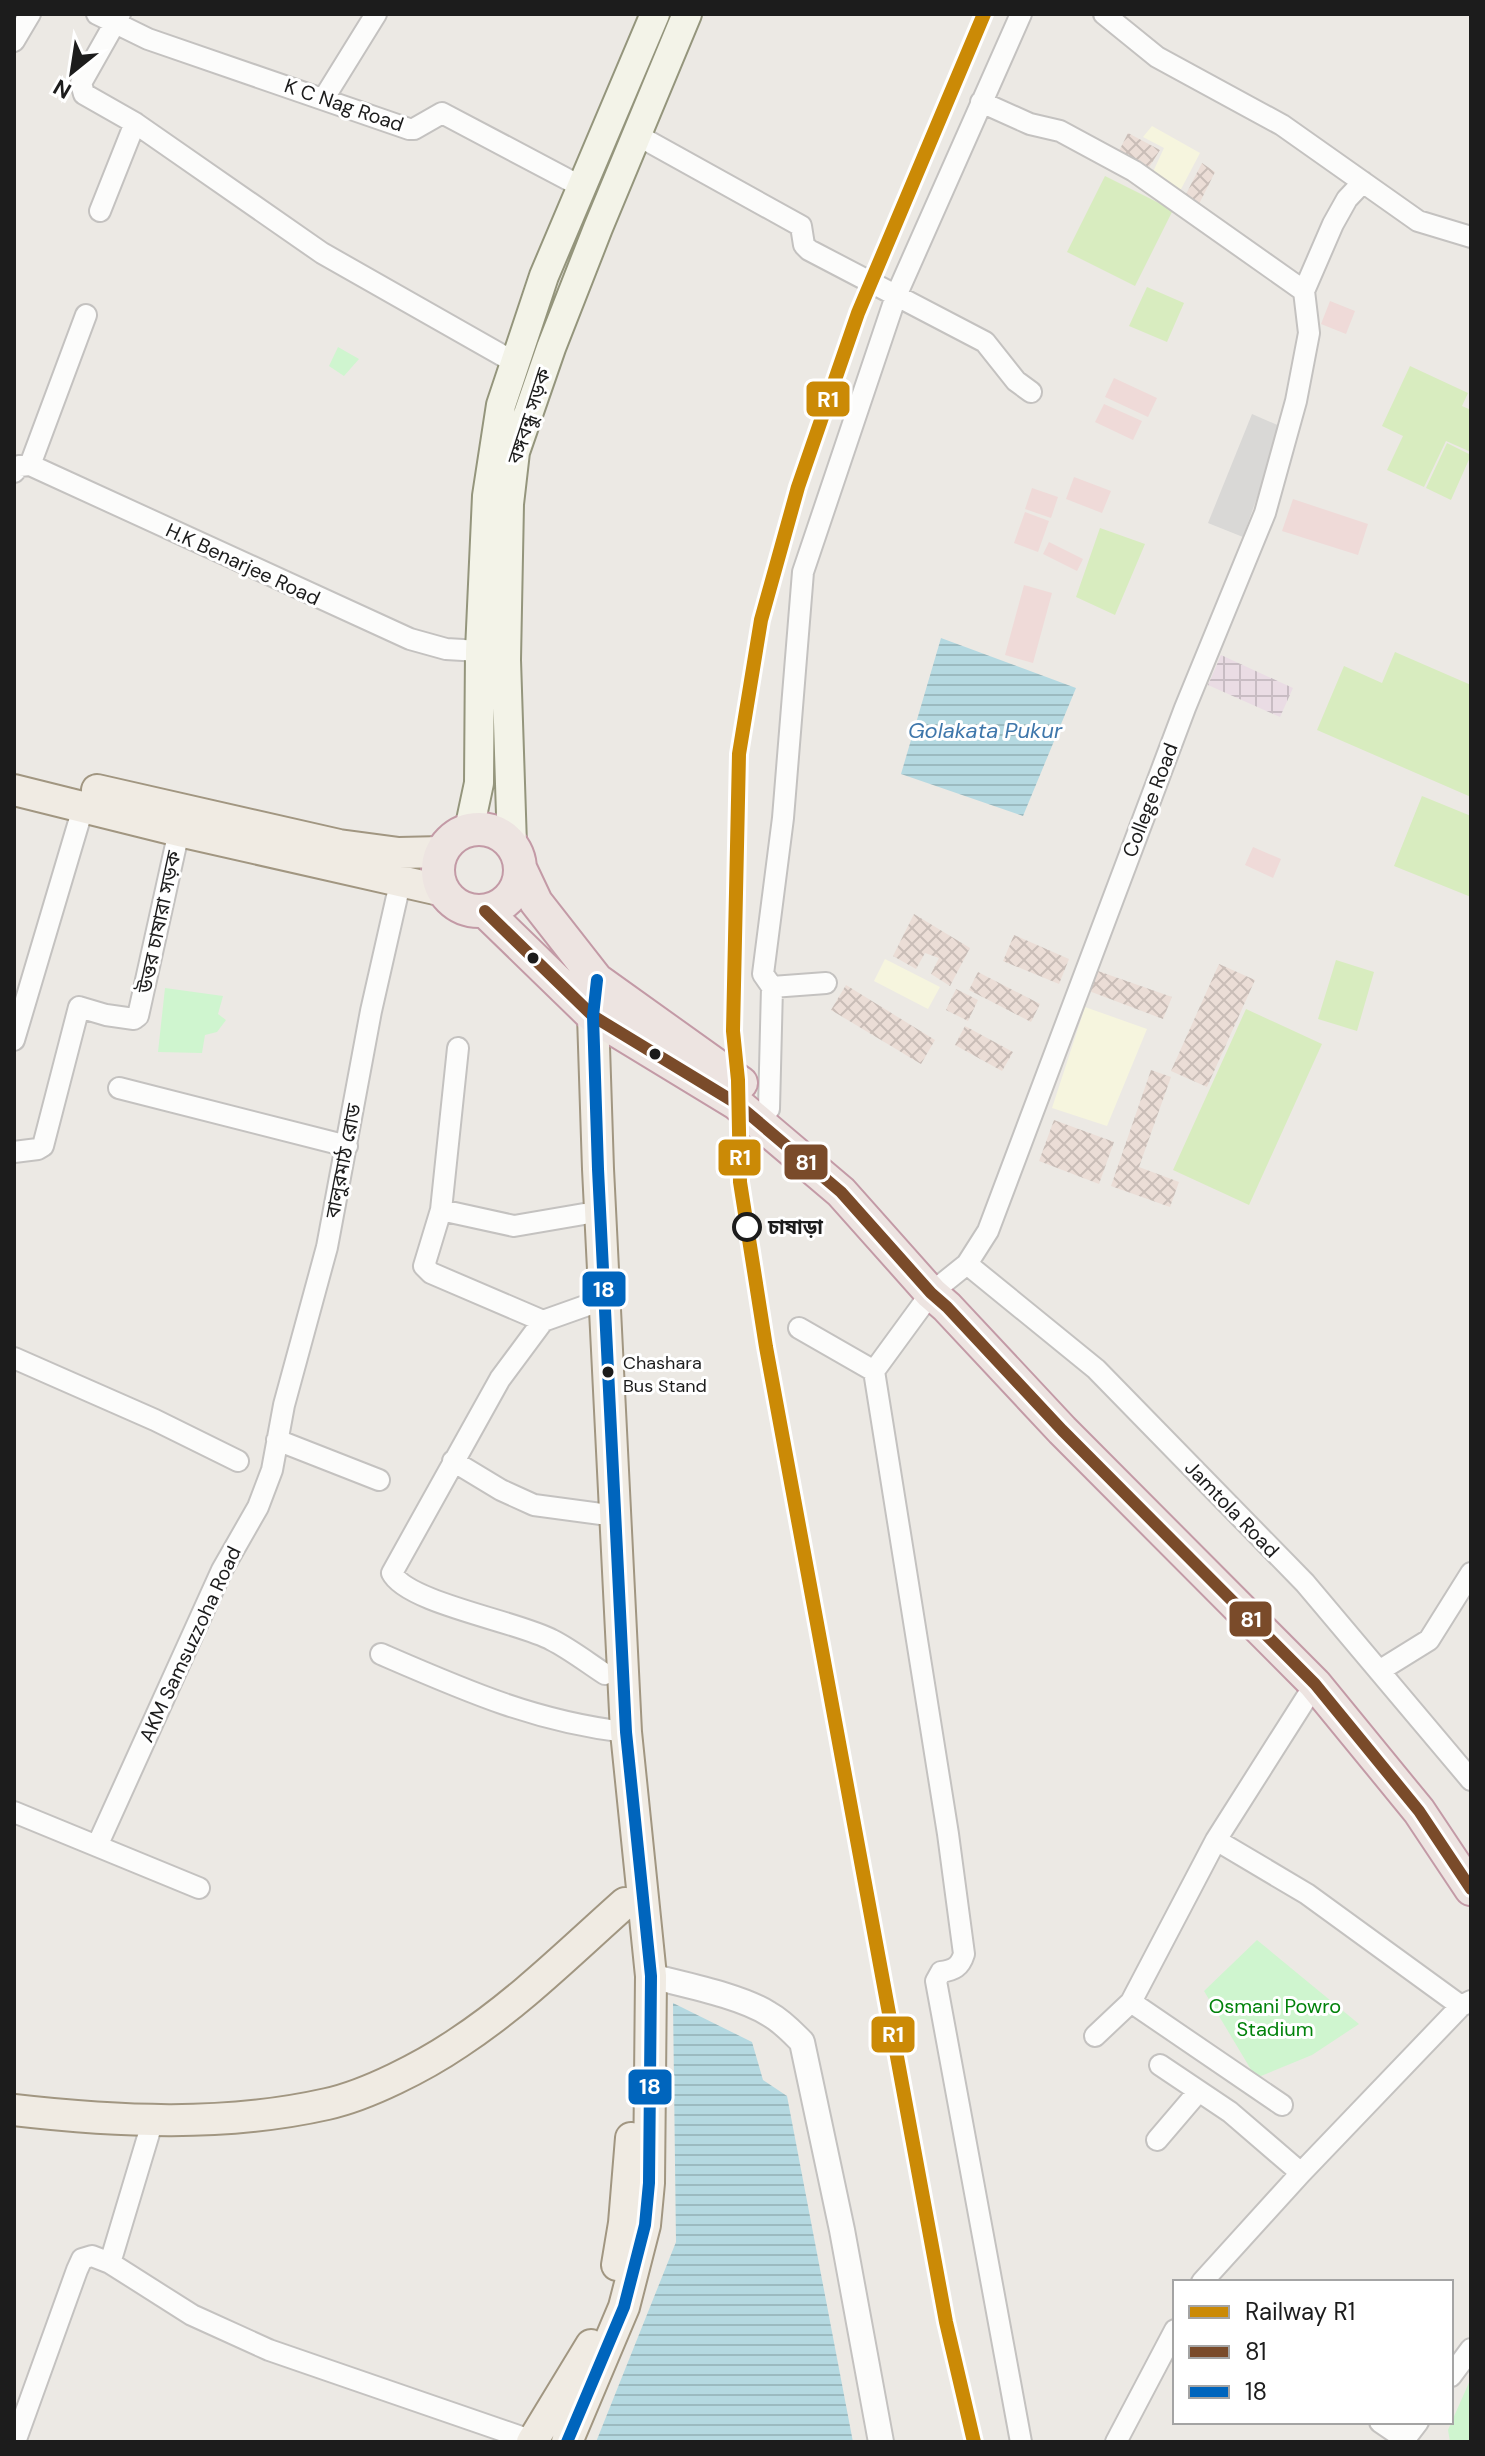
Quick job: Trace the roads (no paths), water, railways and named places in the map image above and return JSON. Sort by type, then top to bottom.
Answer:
[{"type":"highway","points":[[516,856],[515,891],[497,907],[485,911],[461,907],[444,891],[439,865],[442,852],[453,838],[469,830],[497,833],[516,856],[536,902],[588,997],[738,1080],[855,1184],[939,1296]]},
{"type":"highway","points":[[485,911],[588,997],[736,1103],[841,1192],[1062,1430],[1315,1684],[1419,1811],[1471,1889]]},
{"type":"main road","name":"বঙ্গবন্ধু সড়ক","points":[[469,830],[479,783],[480,651],[489,467],[501,405],[544,276],[655,14]]},
{"type":"main road","name":"বঙ্গবন্ধু সড়ক","points":[[516,856],[506,660],[511,473],[519,439],[551,348],[687,14]]},
{"type":"main road","points":[[14,769],[339,845],[399,853],[442,852]]},
{"type":"main road","points":[[14,790],[444,891]]},
{"type":"main road","points":[[567,2442],[624,2307],[645,2225],[649,2183],[651,1976],[619,1732],[605,1674],[601,1514],[584,1214],[588,997]]},
{"type":"main road","points":[[532,2441],[591,2345],[618,2260],[633,2120],[630,1959],[625,1903],[598,1169],[588,997]]},
{"type":"main road","points":[[14,2110],[75,2117],[183,2121],[267,2114],[330,2104],[396,2078],[458,2044],[521,1995],[625,1903]]},
{"type":"street","points":[[14,41],[30,14]]},
{"type":"street","points":[[324,98],[376,14]]},
{"type":"street","points":[[769,1109],[772,987],[763,974],[783,818],[803,572],[896,296],[1021,14]]},
{"type":"street","points":[[1104,14],[1157,57],[1282,125],[1418,221],[1471,237]]},
{"type":"street","points":[[110,17],[81,83],[80,89],[84,94],[135,123],[322,253],[514,362]]},
{"type":"street","name":"K C Nag Road","points":[[110,17],[148,39],[409,129],[442,113],[582,187]]},
{"type":"street","points":[[981,102],[1030,124],[1060,131],[1134,171],[1304,291],[1333,224],[1347,199],[1363,182]]},
{"type":"street","points":[[100,211],[135,123]]},
{"type":"street","points":[[637,135],[801,226],[804,245],[809,250],[985,342],[1016,381],[1031,392]]},
{"type":"street","name":"College Road","points":[[874,1371],[967,1264],[988,1231],[1185,708],[1265,513],[1296,401],[1309,333],[1304,291]]},
{"type":"street","points":[[22,469],[86,315]]},
{"type":"street","name":"H.K Benarjee Road","points":[[22,469],[410,639],[446,649],[480,651]]},
{"type":"street","points":[[14,1040],[83,808]]},
{"type":"street","name":"উত্তর চাষারা সড়ক","points":[[14,1152],[43,1146],[79,1007],[106,1015],[134,1019],[138,1016],[179,831]]},
{"type":"street","name":"বালুরমাঠ রোড","points":[[277,1440],[327,1247],[371,1011],[401,879]]},
{"type":"street","points":[[772,987],[826,983]]},
{"type":"street","points":[[458,1048],[441,1210],[424,1266],[431,1273],[543,1321]]},
{"type":"street","points":[[119,1088],[347,1146]]},
{"type":"street","points":[[441,1210],[514,1226],[584,1214]]},
{"type":"street","name":"Jamtola Road","points":[[967,1264],[1096,1369],[1305,1583],[1471,1780]]},
{"type":"street","points":[[588,1305],[543,1321],[500,1379],[392,1573],[396,1581],[463,1611],[550,1638],[605,1674]]},
{"type":"street","points":[[799,1328],[874,1371],[948,1834],[964,1954],[961,1963],[953,1970],[941,1972],[936,1981],[1021,2442]]},
{"type":"street","points":[[14,1358],[155,1420],[238,1461]]},
{"type":"street","points":[[277,1440],[379,1480]]},
{"type":"street","name":"AKM Samsuzzoha Road","points":[[97,1846],[222,1570],[258,1507],[272,1470],[277,1440]]},
{"type":"street","points":[[453,1461],[501,1490],[534,1505],[601,1514]]},
{"type":"street","points":[[1379,1671],[1429,1640],[1471,1573]]},
{"type":"street","points":[[381,1654],[490,1701],[556,1722],[619,1732]]},
{"type":"street","points":[[1095,2036],[1131,2002],[1216,1840],[1315,1684]]},
{"type":"street","points":[[14,1812],[199,1888]]},
{"type":"street","points":[[1204,2280],[1301,2173],[1466,2003],[1307,1894],[1216,1840]]},
{"type":"street","points":[[651,1976],[704,1990],[766,2012],[802,2042],[842,2230],[881,2442]]},
{"type":"street","points":[[1131,2002],[1282,2105]]},
{"type":"street","points":[[1160,2065],[1230,2112],[1301,2173]]},
{"type":"street","points":[[1157,2140],[1198,2092]]},
{"type":"street","points":[[110,2263],[153,2120]]},
{"type":"street","points":[[15,2442],[82,2259],[92,2256],[110,2263],[192,2315],[269,2350],[532,2441]]},
{"type":"street","points":[[1116,2442],[1173,2334]]},
{"type":"street","points":[[1453,2373],[1471,2349]]},
{"type":"street","points":[[1383,2424],[1404,2441],[1417,2424]]},
{"type":"water","name":"Golakata Pukur","points":[[941,638],[1076,688],[1023,816],[901,774]]},
{"type":"water","points":[[673,2003],[752,2042],[763,2080],[787,2096],[853,2442],[596,2442],[676,2242]]},
{"type":"rail line","name":"R1","points":[[974,2442],[946,2322],[766,1347],[740,1182],[738,1080],[733,1031],[739,754],[761,620],[798,487],[858,313],[984,14]]},
{"type":"place","name":"চাষাড়া","points":[[747,1227]]},
{"type":"place","name":"Chashara Bus Stand","points":[[608,1372]]},
{"type":"park label","name":"Osmani Powro Stadium","points":[[1275,2018]]}]
